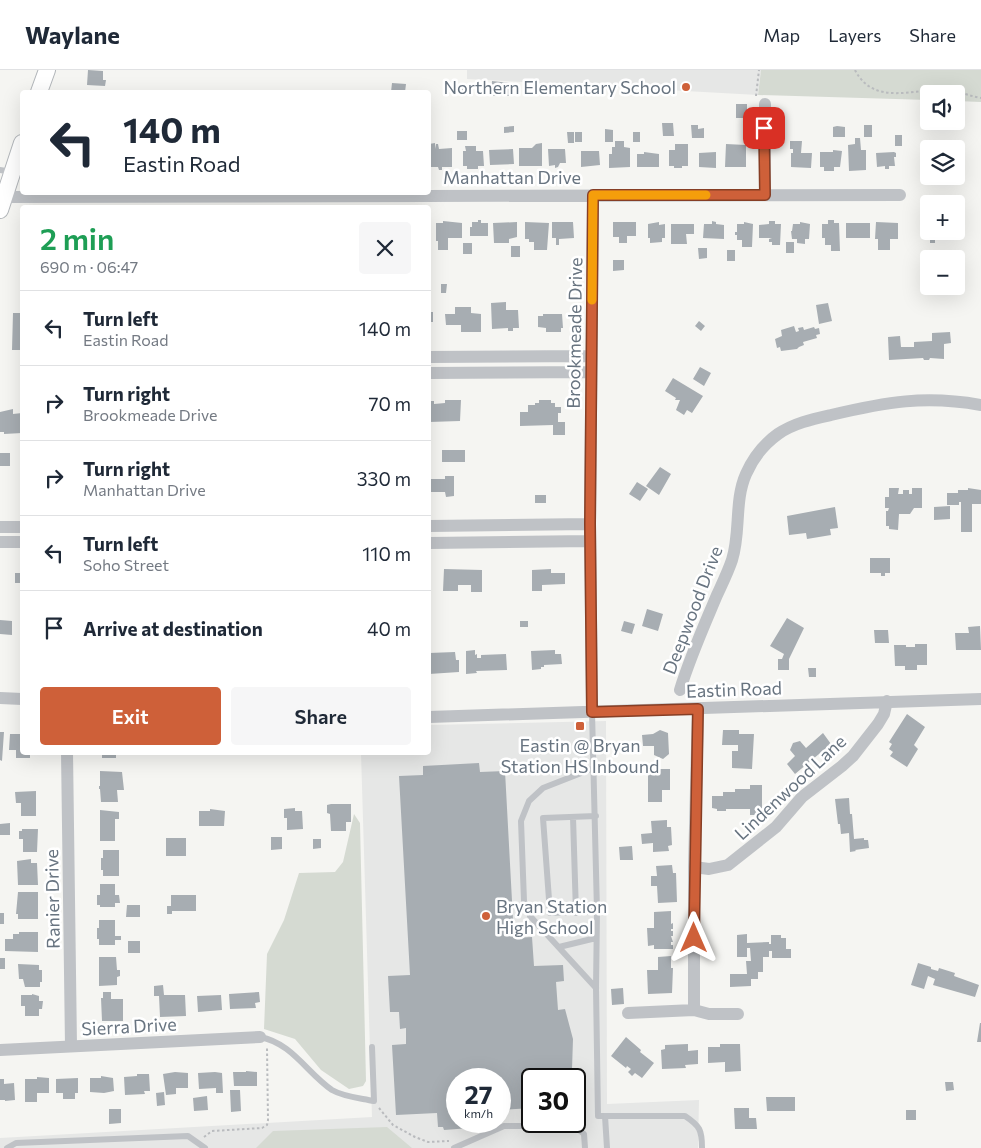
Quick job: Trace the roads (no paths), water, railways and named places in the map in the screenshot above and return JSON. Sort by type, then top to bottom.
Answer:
[{"type":"main road","points":[[40,90],[47,70]]},
{"type":"main road","points":[[2,204],[6,171],[20,146]]},
{"type":"street","points":[[764,107],[765,195]]},
{"type":"street","name":"Manhattan Drive","points":[[2,204],[593,195],[900,196]]},
{"type":"street","name":"Brookmeade Drive","points":[[592,712],[590,524],[593,195]]},
{"type":"street","points":[[431,357],[591,356]]},
{"type":"street","points":[[431,373],[591,372]]},
{"type":"street","name":"Deepwood Drive","points":[[680,690],[686,668],[732,561],[738,530],[740,495],[745,476],[759,450],[770,440],[794,425],[837,413],[892,402],[914,400],[941,400],[981,405]]},
{"type":"street","points":[[431,526],[590,524]]},
{"type":"street","points":[[0,527],[20,526]]},
{"type":"street","points":[[431,543],[590,541]]},
{"type":"street","points":[[0,542],[20,542]]},
{"type":"street","points":[[0,698],[20,699]]},
{"type":"street","name":"Eastin Road","points":[[431,717],[981,699]]},
{"type":"street","name":"Lindenwood Lane","points":[[694,867],[709,869],[728,864],[776,827],[802,797],[852,756],[878,724],[884,714],[887,702]]},
{"type":"street","points":[[694,1010],[694,867],[698,709]]},
{"type":"street","name":"Ranier Drive","points":[[67,755],[71,1046]]},
{"type":"street","points":[[628,1013],[694,1010],[710,1014],[738,1014]]},
{"type":"street","name":"Sierra Drive","points":[[0,1050],[264,1038]]},
{"type":"lane","points":[[592,712],[596,816],[598,1116],[685,1116],[695,1122],[702,1133],[702,1148]]},
{"type":"lane","points":[[594,768],[543,788],[529,801],[521,820],[524,901],[530,916],[596,988]]},
{"type":"lane","points":[[596,816],[543,818],[550,913],[597,911]]},
{"type":"lane","points":[[573,817],[576,912]]},
{"type":"lane","points":[[559,947],[596,938]]},
{"type":"lane","points":[[264,1038],[287,1048],[331,1089],[343,1095],[374,1101],[372,1047]]},
{"type":"lane","points":[[606,1116],[607,1148]]},
{"type":"lane","points":[[453,1148],[504,1126],[574,1126],[584,1134],[585,1148]]},
{"type":"lane","points":[[7,1148],[16,1143],[188,1136],[205,1148]]},
{"type":"place","name":"Northern Elementary School","points":[[686,87]]},
{"type":"place","name":"Eastin @ Bryan Station HS Inbound","points":[[580,726]]},
{"type":"place","name":"Bryan Station High School","points":[[486,916]]}]
